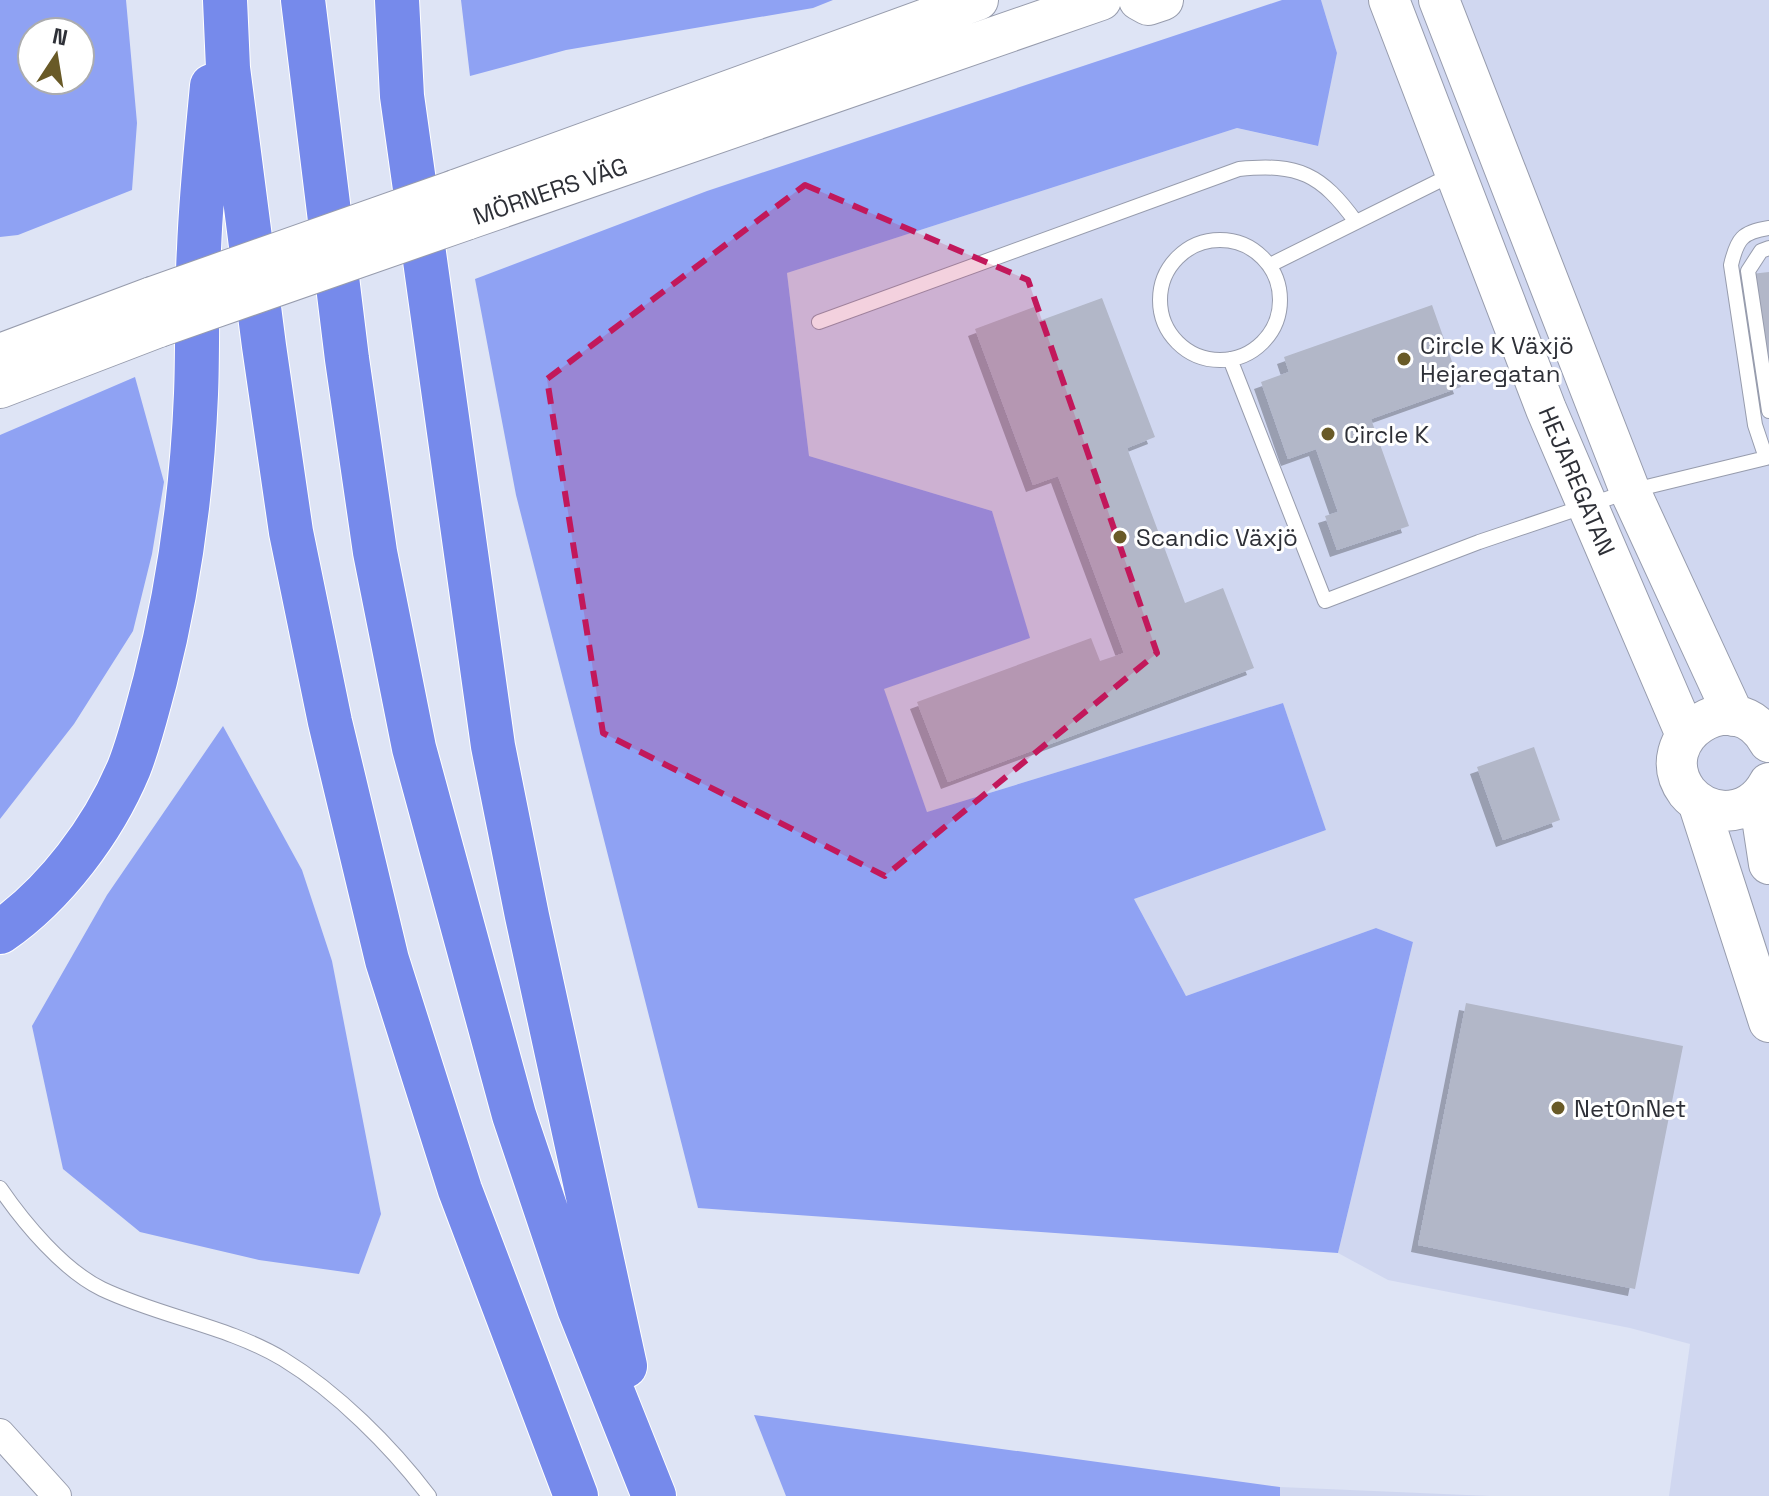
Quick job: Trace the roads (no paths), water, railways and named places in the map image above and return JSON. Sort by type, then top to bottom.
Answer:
[{"type":"highway","points":[[0,932],[28,913],[89,842],[129,769],[168,630],[179,568],[192,450],[199,249],[219,0]]},
{"type":"highway","points":[[225,0],[228,68],[291,532],[330,722],[387,960],[460,1190],[576,1496]]},
{"type":"highway","points":[[303,0],[347,359],[375,552],[414,748],[514,1115],[579,1308],[653,1495]]},
{"type":"highway","points":[[397,0],[402,96],[493,746],[653,1495]]},
{"type":"street","name":"MÖRNERS VÄG","points":[[461,205],[978,0]]},
{"type":"street","name":"MÖRNERS VÄG","points":[[0,354],[156,312],[461,205],[1101,0]]},
{"type":"street","points":[[1139,0],[1148,5],[1163,0]]},
{"type":"street","points":[[1371,0],[1394,15]]},
{"type":"street","name":"HEJAREGATAN","points":[[1439,0],[1630,491],[1756,725]]},
{"type":"street","points":[[1462,0],[1465,21],[1482,72],[1492,137]]},
{"type":"street","name":"HEJAREGATAN","points":[[1394,15],[1540,394],[1686,735]]},
{"type":"street","name":"MÖRNERS VÄG","points":[[0,388],[156,312]]},
{"type":"street","points":[[1756,725],[1712,716],[1693,727],[1678,754],[1679,775],[1688,793],[1698,802],[1716,810],[1729,811],[1748,805],[1764,790]]},
{"type":"street","points":[[1764,790],[1769,864]]},
{"type":"street","points":[[1698,802],[1769,1022]]},
{"type":"street","points":[[0,1433],[57,1496]]},
{"type":"lane","points":[[819,322],[1239,169],[1271,166],[1299,172],[1321,182],[1337,196],[1356,222]]},
{"type":"lane","points":[[1270,265],[1455,173]]},
{"type":"lane","points":[[1230,359],[1325,601],[1479,542],[1630,491],[1766,458],[1755,425],[1731,265],[1736,243],[1751,230],[1769,228]]},
{"type":"lane","points":[[1221,240],[1248,247],[1270,265],[1280,294],[1276,323],[1258,347],[1245,355],[1216,360],[1189,351],[1169,332],[1160,305],[1165,277],[1181,254],[1193,246],[1221,240]]},
{"type":"lane","points":[[1769,248],[1761,251],[1748,271],[1769,411]]},
{"type":"lane","points":[[0,1188],[22,1221],[58,1257],[100,1288],[223,1331],[283,1359],[343,1404],[429,1496]]},
{"type":"place","name":"Circle K Växjö Hejaregatan","points":[[1404,359]]},
{"type":"place","name":"Circle K","points":[[1328,434]]},
{"type":"place","name":"Scandic Växjö","points":[[1120,537]]},
{"type":"place","name":"NetOnNet","points":[[1558,1108]]}]
